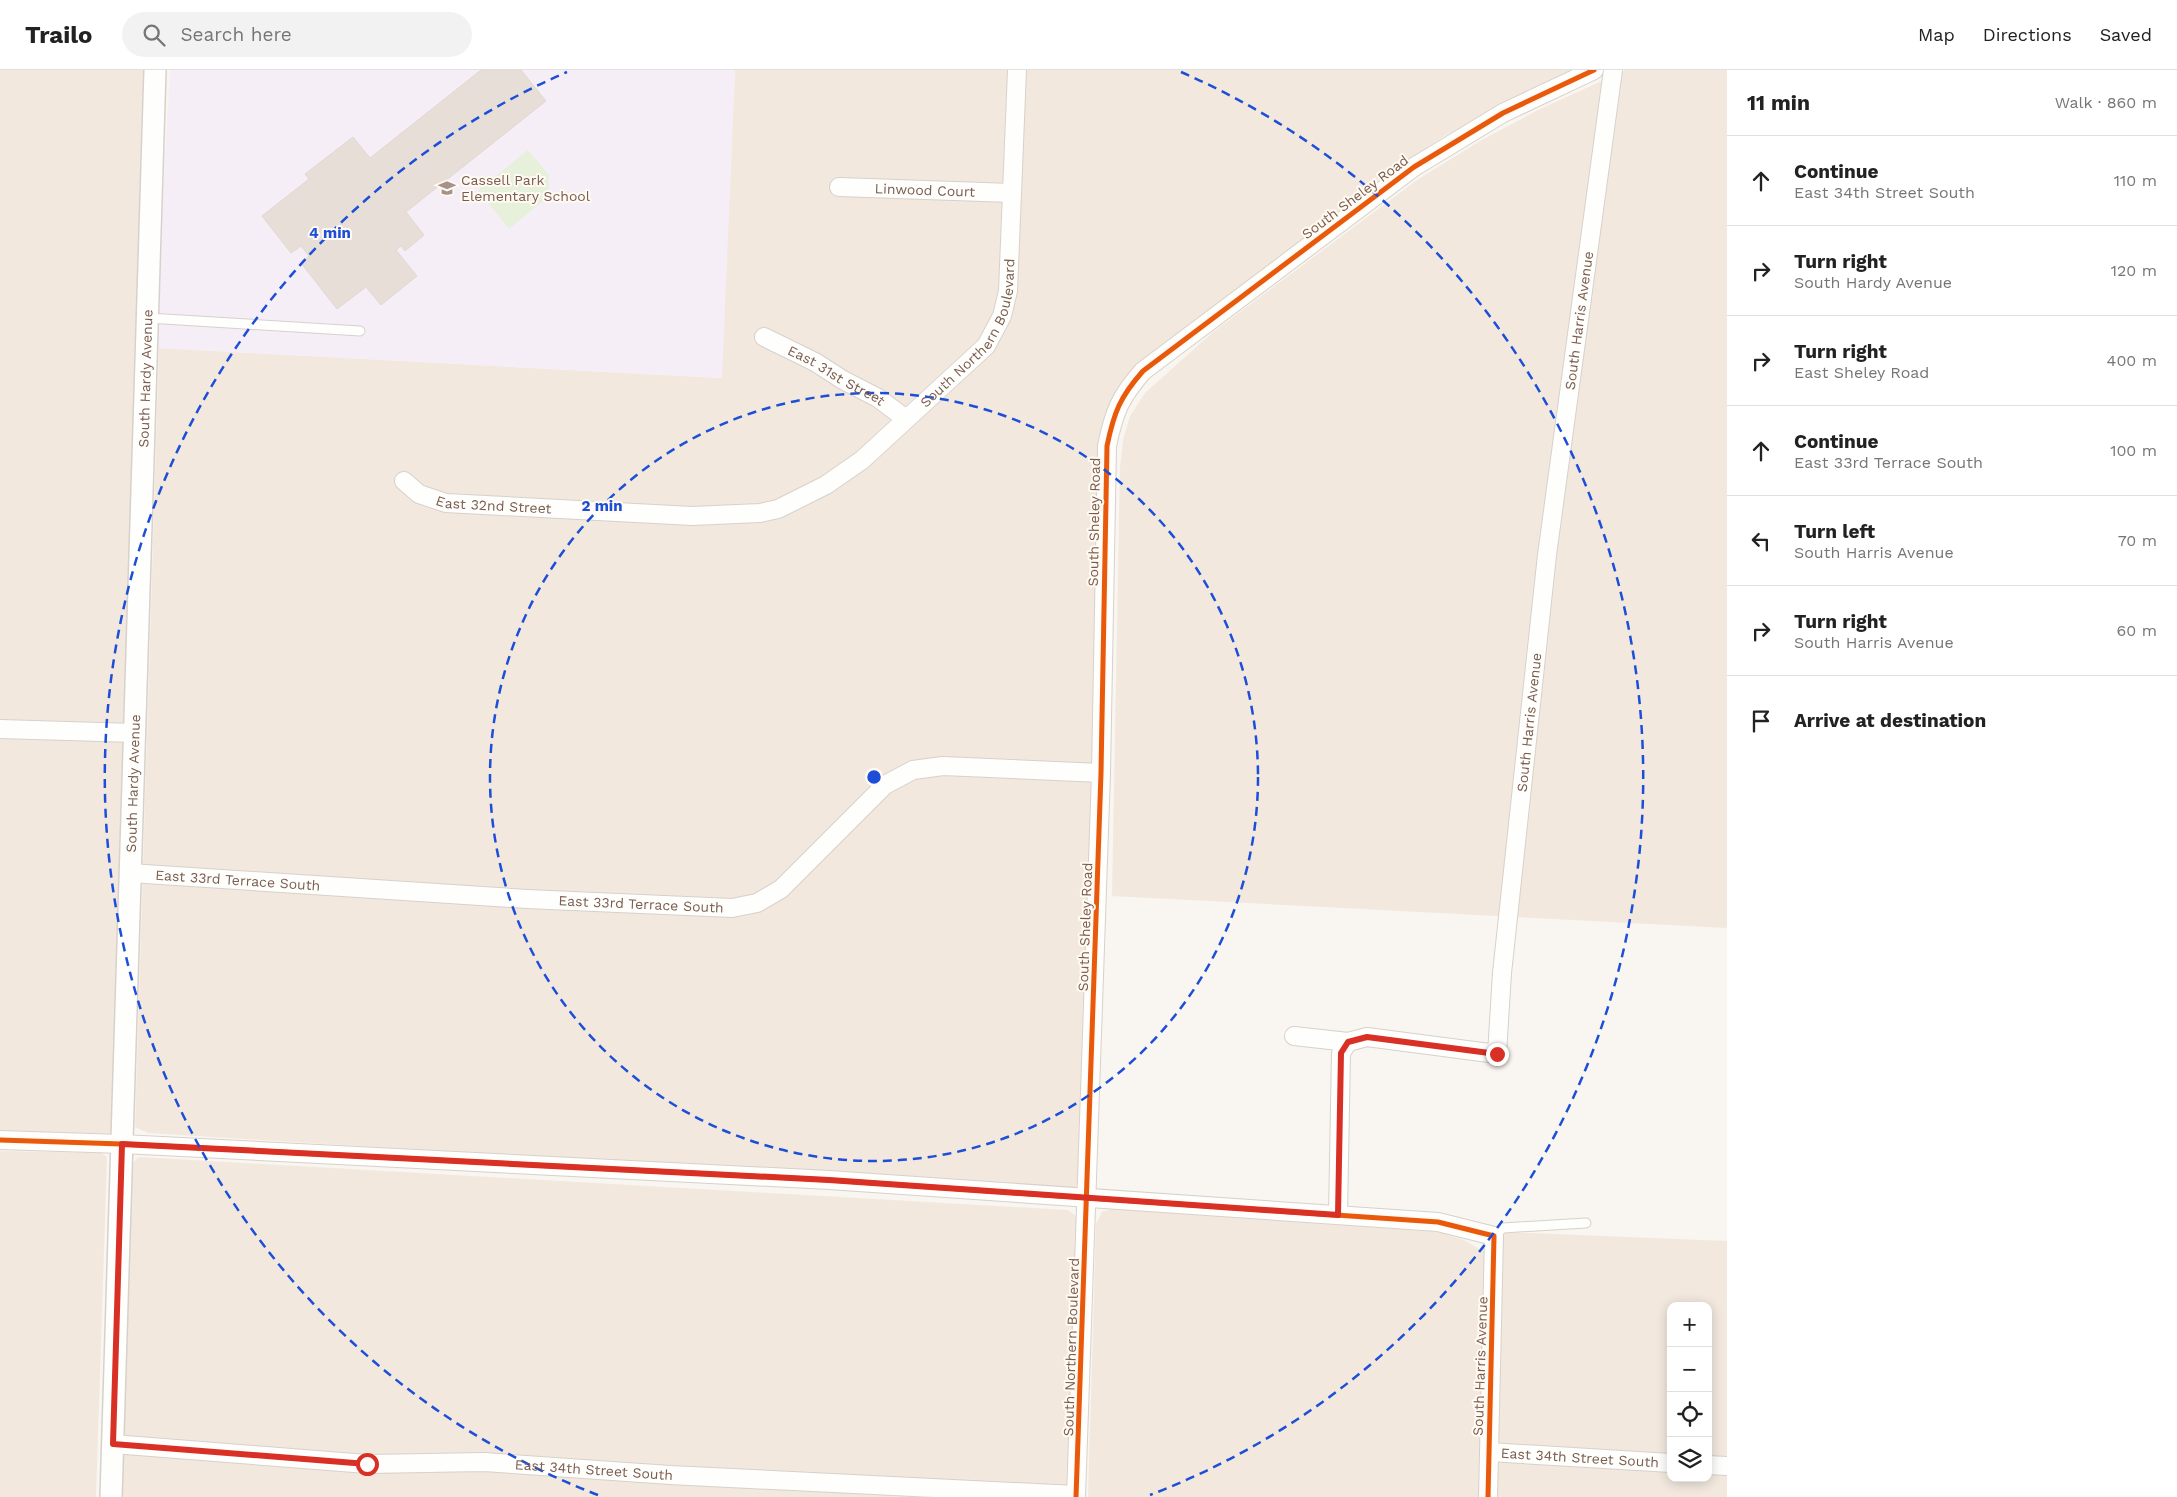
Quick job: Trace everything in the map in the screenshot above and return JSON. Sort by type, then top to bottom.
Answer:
[{"type":"street","name":"South Hardy Avenue","points":[[111,1497],[156,70]]},
{"type":"street","name":"South Northern Boulevard","points":[[769,511],[798,501],[826,485],[862,460],[986,346],[1002,316],[1008,291],[1017,70]]},
{"type":"street","name":"South Sheley Road","points":[[1088,1198],[1101,773],[1107,446],[1113,416],[1127,388],[1143,370],[1414,166],[1503,113],[1594,70]]},
{"type":"street","name":"South Harris Avenue","points":[[1348,1042],[1367,1037],[1497,1054],[1502,973],[1547,555],[1614,70]]},
{"type":"street","name":"Linwood Court","points":[[839,186],[1012,194]]},
{"type":"street","name":"East 31st Street","points":[[764,337],[815,362],[843,380],[878,398],[906,419]]},
{"type":"street","name":"East 32nd Street","points":[[404,481],[419,494],[446,503],[692,516],[769,511]]},
{"type":"street","points":[[0,729],[135,733]]},
{"type":"street","name":"East 33rd Terrace South","points":[[130,872],[527,899],[732,908],[757,903],[782,889],[885,785],[913,770],[943,766],[1101,773]]},
{"type":"street","points":[[1294,1036],[1348,1042],[1341,1053],[1338,1215]]},
{"type":"street","points":[[0,1140],[122,1144],[829,1180],[1438,1222],[1494,1236]]},
{"type":"street","name":"South Northern Boulevard","points":[[1076,1496],[1088,1198]]},
{"type":"street","name":"South Harris Avenue","points":[[1488,1497],[1494,1236]]},
{"type":"street","name":"East 34th Street South","points":[[113,1444],[367,1464],[484,1462],[670,1475],[1076,1496]]},
{"type":"street","name":"East 34th Street South","points":[[1489,1452],[1667,1463]]},
{"type":"street","points":[[1712,1465],[1727,1466]]},
{"type":"lane","points":[[147,318],[360,331]]},
{"type":"lane","points":[[1494,1236],[1503,1228],[1586,1223]]},
{"type":"shaded area","points":[[0,70],[143,70],[116,1128],[108,1135],[0,1133]]},
{"type":"shaded area","name":"Cassell Park Elementary School","points":[[170,70],[735,70],[722,378],[155,348]]},
{"type":"shaded area","points":[[735,70],[1577,70],[1446,135],[1387,174],[1133,370],[1111,402],[1081,1182],[1072,1190],[148,1133],[135,1127],[159,348],[721,378]]},
{"type":"shaded area","points":[[1626,70],[1727,70],[1727,928],[1112,896],[1120,468],[1123,440],[1130,416],[1145,393],[1213,332],[1417,180],[1480,141],[1538,110]]},
{"type":"shaded area","points":[[0,1151],[101,1153],[107,1157],[96,1497],[0,1497]]},
{"type":"shaded area","points":[[139,1157],[1068,1210],[1077,1217],[1069,1497],[119,1497],[129,1166]]},
{"type":"shaded area","points":[[1111,1209],[1439,1232],[1464,1240],[1481,1250],[1504,1232],[1727,1241],[1727,1497],[1088,1497],[1096,1224],[1102,1212]]},
{"type":"green space","points":[[528,150],[549,175],[548,197],[509,229],[478,190]]},
{"type":"building","points":[[481,70],[521,70],[546,101],[406,212],[424,235],[405,251],[401,246],[396,250],[417,276],[381,305],[366,287],[337,309],[301,263],[309,256],[301,246],[291,253],[262,216],[309,179],[305,174],[353,137],[370,158]]},
{"type":"cycle path","points":[[1076,1497],[1101,773],[1107,446],[1115,414],[1123,397],[1143,371],[1414,167],[1503,113],[1594,70]]},
{"type":"cycle path","points":[[0,1140],[122,1144],[829,1180],[1438,1222],[1494,1236],[1488,1497]]},
{"type":"place","name":"Cassell Park Elementary School","points":[[447,188]]},
{"type":"route","points":[[367,1464],[113,1444],[122,1144],[829,1180],[1338,1215],[1341,1053],[1348,1042],[1367,1037],[1497,1054]]}]
